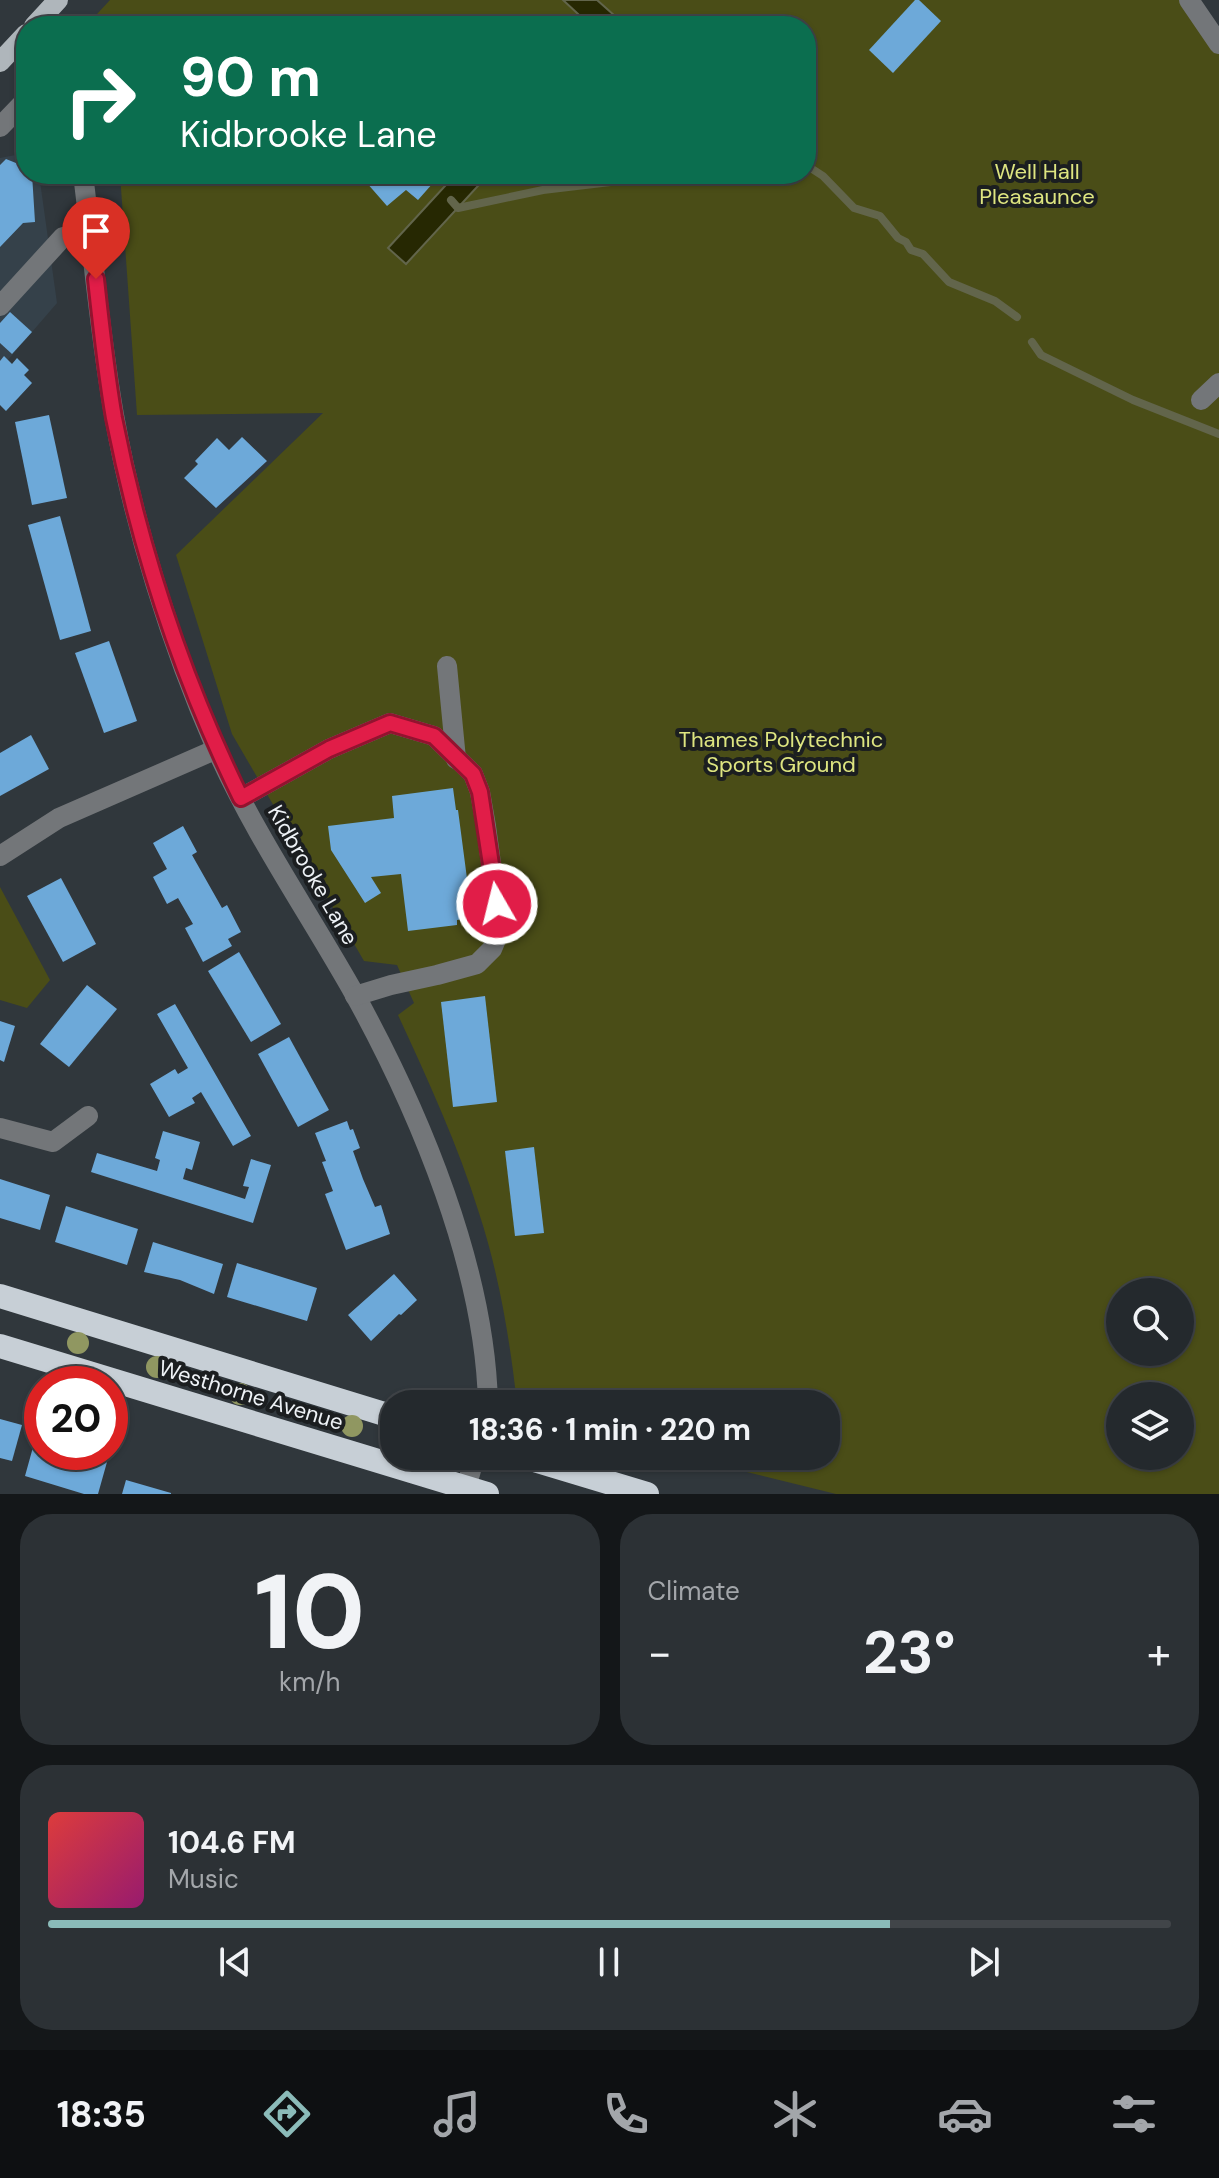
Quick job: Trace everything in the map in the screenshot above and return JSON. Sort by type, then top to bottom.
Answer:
[{"type":"highway","name":"Westhorne Avenue","points":[[0,1296],[380,1413]]},
{"type":"highway","name":"Westhorne Avenue","points":[[0,1346],[477,1491]]},
{"type":"highway","points":[[567,1470],[647,1494]]},
{"type":"main road","points":[[43,16],[58,0]]},
{"type":"main road","points":[[0,62],[16,45]]},
{"type":"street","points":[[1189,0],[1219,44]]},
{"type":"street","points":[[0,127],[16,110]]},
{"type":"street","name":"Kidbrooke Lane","points":[[84,184],[114,416],[161,600],[217,749],[241,798],[395,1070],[429,1151],[454,1221],[475,1297],[487,1390]]},
{"type":"street","points":[[0,306],[63,237],[90,232]]},
{"type":"street","points":[[1201,400],[1219,383]]},
{"type":"street","points":[[447,666],[456,759]]},
{"type":"street","points":[[241,798],[329,749],[390,723],[434,736],[473,774],[480,792],[500,930],[492,949],[477,964],[355,996]]},
{"type":"street","points":[[0,856],[59,818],[217,749]]},
{"type":"street","points":[[0,1128],[53,1142],[88,1116]]},
{"type":"street","points":[[476,1470],[477,1491]]},
{"type":"shaded area","points":[[563,0],[597,0],[615,16],[580,16]]},
{"type":"shaded area","points":[[16,155],[16,184],[40,184],[57,303],[0,369],[0,158]]},
{"type":"shaded area","points":[[447,184],[480,184],[406,264],[388,248]]},
{"type":"green space","name":"Thames Polytechnic Sports Ground","points":[[110,0],[1200,0],[1219,51],[1219,1494],[836,1494],[739,1470],[840,1470],[840,1390],[515,1390],[503,1307],[471,1188],[398,1015],[414,1003],[397,965],[364,961],[232,734],[176,555],[323,413],[137,415],[121,184],[816,184],[816,16],[95,16]]},
{"type":"green space","points":[[0,887],[50,980],[27,1008],[0,1000]]},
{"type":"building","points":[[915,0],[919,0],[941,21],[893,73],[869,50]]},
{"type":"building","points":[[6,159],[16,163],[16,184],[33,184],[35,222],[23,223],[0,247],[0,165]]},
{"type":"building","points":[[368,184],[432,184],[418,200],[406,190],[387,206]]},
{"type":"building","points":[[10,312],[32,332],[12,354],[0,343],[0,323]]},
{"type":"building","points":[[4,356],[12,364],[17,358],[29,370],[24,375],[32,383],[6,411],[0,405],[0,361]]},
{"type":"building","points":[[49,415],[67,498],[32,505],[15,422]]},
{"type":"building","points":[[242,437],[267,461],[216,508],[184,478],[217,438],[229,450]]},
{"type":"building","points":[[60,516],[91,631],[60,640],[28,525]]},
{"type":"building","points":[[109,641],[137,721],[104,733],[75,653]]},
{"type":"building","points":[[31,735],[49,769],[0,796],[0,753]]},
{"type":"building","points":[[453,788],[470,918],[457,920],[457,925],[408,931],[401,874],[371,877],[381,893],[365,903],[331,850],[328,826],[394,818],[392,796]]},
{"type":"building","points":[[183,826],[197,852],[192,855],[222,908],[227,905],[241,932],[228,939],[232,946],[203,962],[185,928],[193,924],[178,898],[167,904],[153,877],[167,869],[153,843]]},
{"type":"building","points":[[61,878],[96,944],[63,962],[27,896]]},
{"type":"building","points":[[239,952],[281,1024],[251,1042],[208,971]]},
{"type":"building","points":[[87,985],[117,1009],[69,1067],[40,1044]]},
{"type":"building","points":[[485,996],[497,1102],[453,1107],[441,1002]]},
{"type":"building","points":[[175,1004],[251,1136],[233,1146],[201,1092],[192,1098],[195,1103],[169,1117],[150,1084],[175,1069],[178,1074],[188,1068],[157,1014]]},
{"type":"building","points":[[0,1021],[15,1026],[4,1062],[0,1060]]},
{"type":"building","points":[[289,1037],[329,1110],[298,1127],[258,1054]]},
{"type":"building","points":[[347,1121],[360,1148],[353,1151],[363,1179],[375,1207],[381,1205],[390,1234],[346,1250],[325,1194],[333,1191],[315,1133]]},
{"type":"building","points":[[163,1131],[200,1142],[192,1170],[186,1168],[183,1179],[245,1199],[249,1187],[243,1186],[251,1159],[271,1165],[253,1223],[91,1172],[97,1153],[157,1171],[160,1160],[155,1158]]},
{"type":"building","points":[[534,1147],[544,1233],[515,1236],[505,1151]]},
{"type":"building","points":[[0,1179],[50,1195],[40,1230],[0,1218]]},
{"type":"building","points":[[66,1206],[138,1229],[127,1265],[55,1242]]},
{"type":"building","points":[[153,1242],[223,1264],[214,1294],[180,1280],[144,1272]]},
{"type":"building","points":[[237,1263],[317,1288],[307,1321],[227,1297]]},
{"type":"building","points":[[394,1274],[417,1300],[371,1341],[348,1315]]},
{"type":"building","points":[[0,1419],[22,1425],[12,1461],[0,1458]]},
{"type":"building","points":[[27,1470],[105,1470],[98,1494],[84,1494],[25,1476]]},
{"type":"building","points":[[126,1480],[171,1493],[171,1494],[122,1494]]},
{"type":"waterway","points":[[816,171],[854,208],[880,216],[898,238],[906,242],[911,250],[923,254],[949,282],[995,301],[1017,317]]},
{"type":"waterway","points":[[451,200],[458,208],[543,190],[594,184]]},
{"type":"waterway","points":[[1032,342],[1041,355],[1133,400],[1219,434]]},
{"type":"route","points":[[96,279],[114,416],[161,600],[217,749],[241,798],[329,749],[390,723],[434,736],[473,774],[480,792],[497,904]]},
{"type":"park label","name":"Well Hall Pleasaunce","points":[[1037,184]]}]
